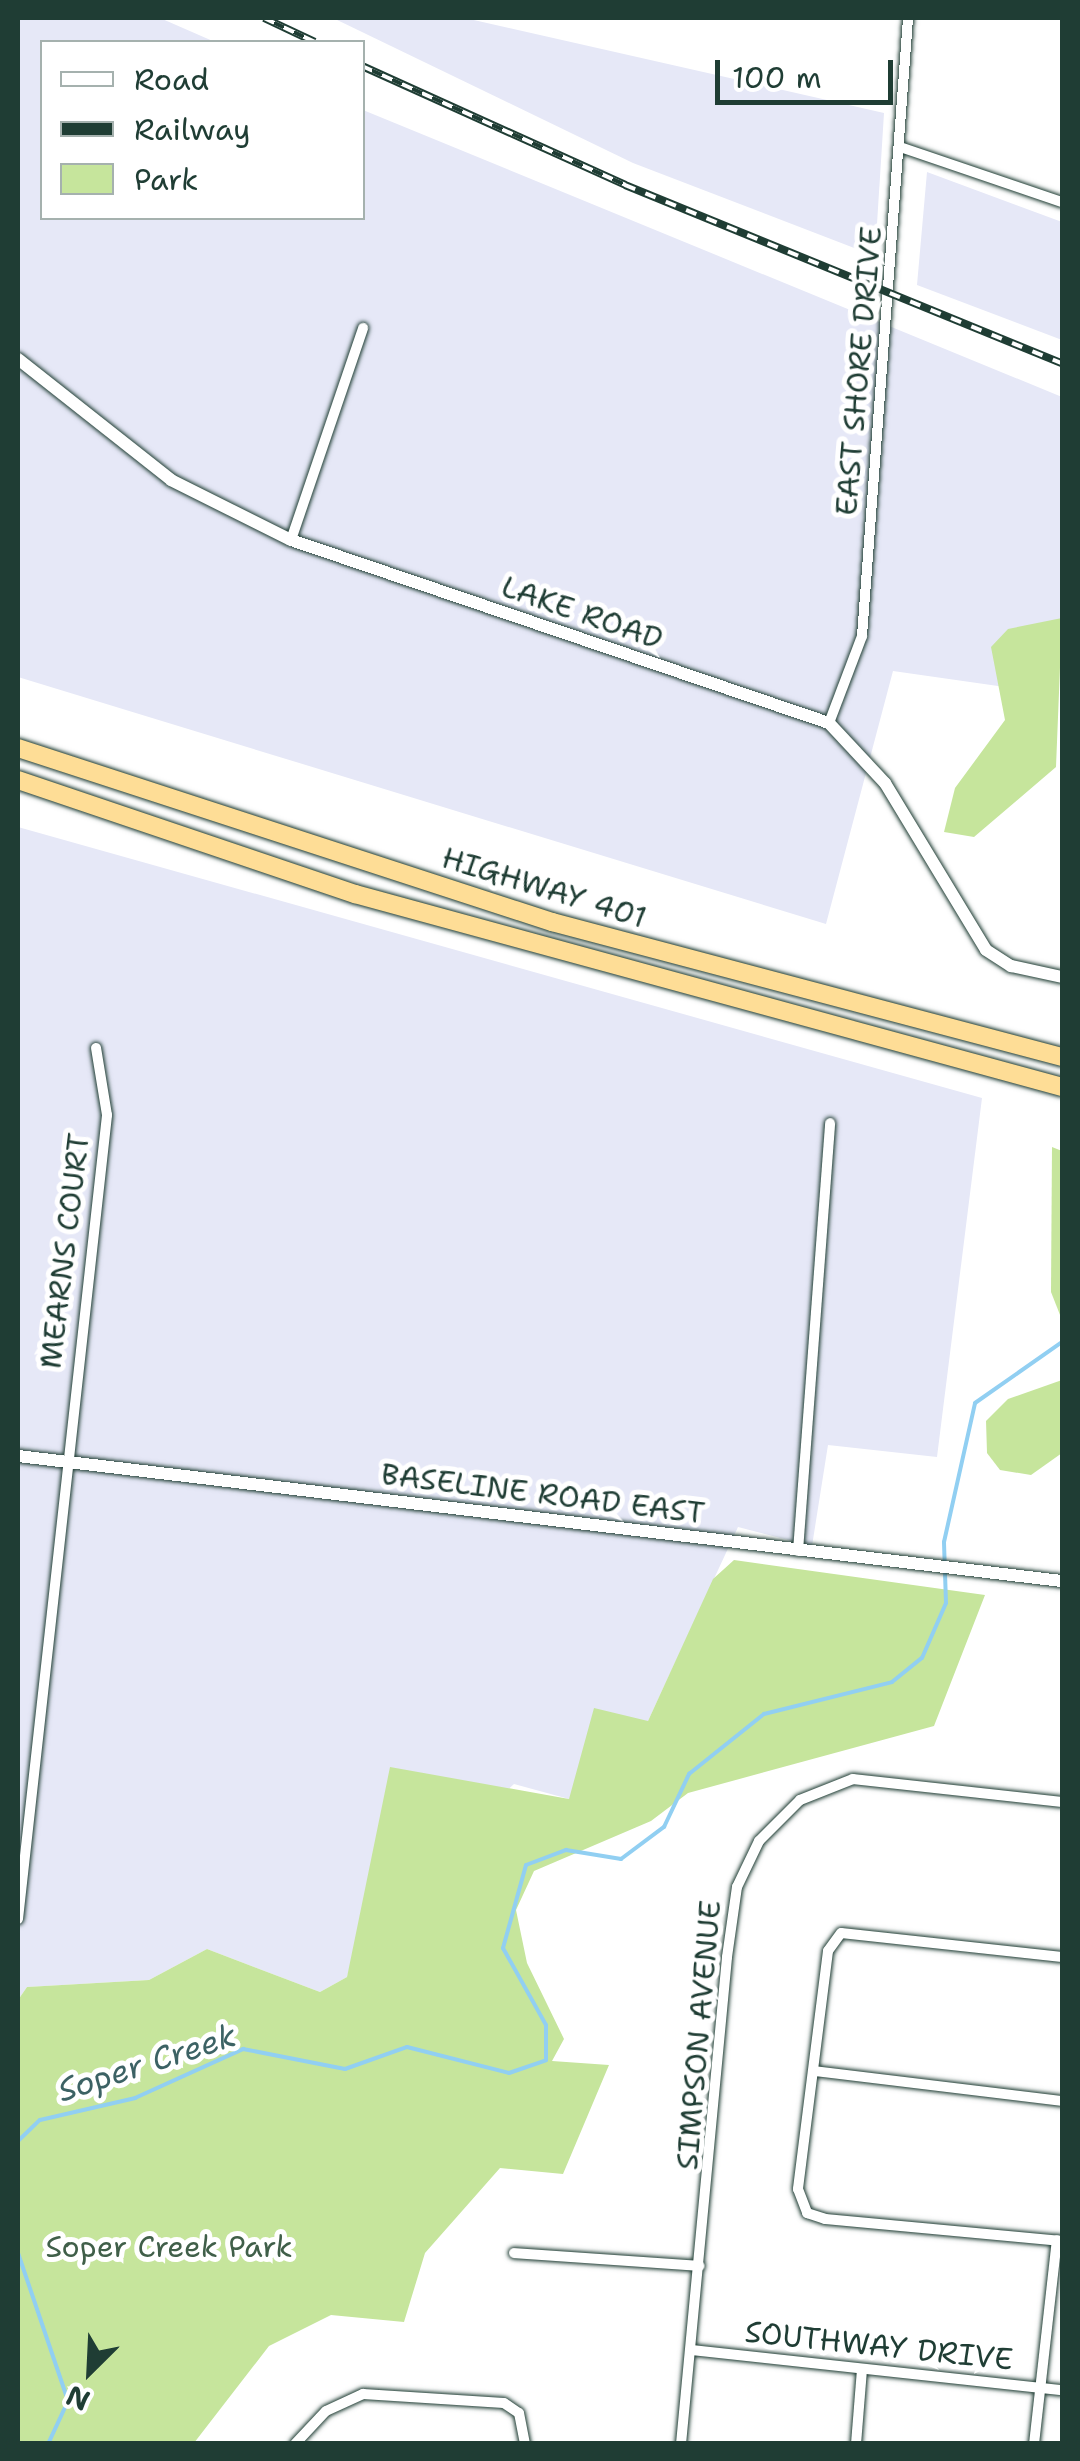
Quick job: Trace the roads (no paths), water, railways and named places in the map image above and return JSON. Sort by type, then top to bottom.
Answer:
[{"type":"highway","name":"HIGHWAY 401","points":[[18,748],[552,922],[1062,1056]]},
{"type":"highway","name":"HIGHWAY 401","points":[[18,780],[356,894],[1062,1087]]},
{"type":"street","name":"EAST SHORE DRIVE","points":[[829,723],[862,636],[903,148],[908,18]]},
{"type":"street","points":[[903,148],[1062,202]]},
{"type":"street","points":[[291,540],[363,328]]},
{"type":"street","name":"LAKE ROAD","points":[[18,359],[170,480],[291,540],[829,723],[885,783],[986,950],[1062,977]]},
{"type":"street","name":"MEARNS COURT","points":[[18,1919],[107,1115],[96,1048]]},
{"type":"street","points":[[798,1551],[830,1123]]},
{"type":"street","name":"BASELINE ROAD EAST","points":[[18,1456],[1062,1581]]},
{"type":"street","name":"SIMPSON AVENUE","points":[[681,2444],[727,1957],[737,1887],[758,1841],[800,1800],[866,1778],[1062,1802]]},
{"type":"street","points":[[1034,2444],[1060,2240],[806,2212],[798,2189],[828,1951],[840,1933],[1062,1957]]},
{"type":"street","points":[[814,2071],[1062,2101]]},
{"type":"street","points":[[514,2253],[700,2266]]},
{"type":"street","name":"SOUTHWAY DRIVE","points":[[692,2350],[1062,2390]]},
{"type":"street","points":[[856,2444],[862,2369]]},
{"type":"street","points":[[295,2444],[326,2411],[364,2394],[504,2402],[520,2413],[525,2444]]},
{"type":"waterway","name":"Soper Creek","points":[[18,2141],[40,2120],[135,2098],[243,2049],[345,2069],[407,2047],[509,2073],[546,2060],[546,2025],[503,1948],[526,1865],[566,1850],[621,1859],[664,1827],[689,1774],[764,1714],[892,1682],[922,1658],[946,1603],[944,1542],[975,1403],[1062,1342]]},
{"type":"waterway","name":"Soper Creek","points":[[18,2253],[68,2401],[48,2444]]},
{"type":"railway","points":[[264,18],[311,40]]},
{"type":"railway","points":[[365,67],[625,185],[1062,363]]},
{"type":"park label","name":"Soper Creek Park","points":[[169,2247]]}]
